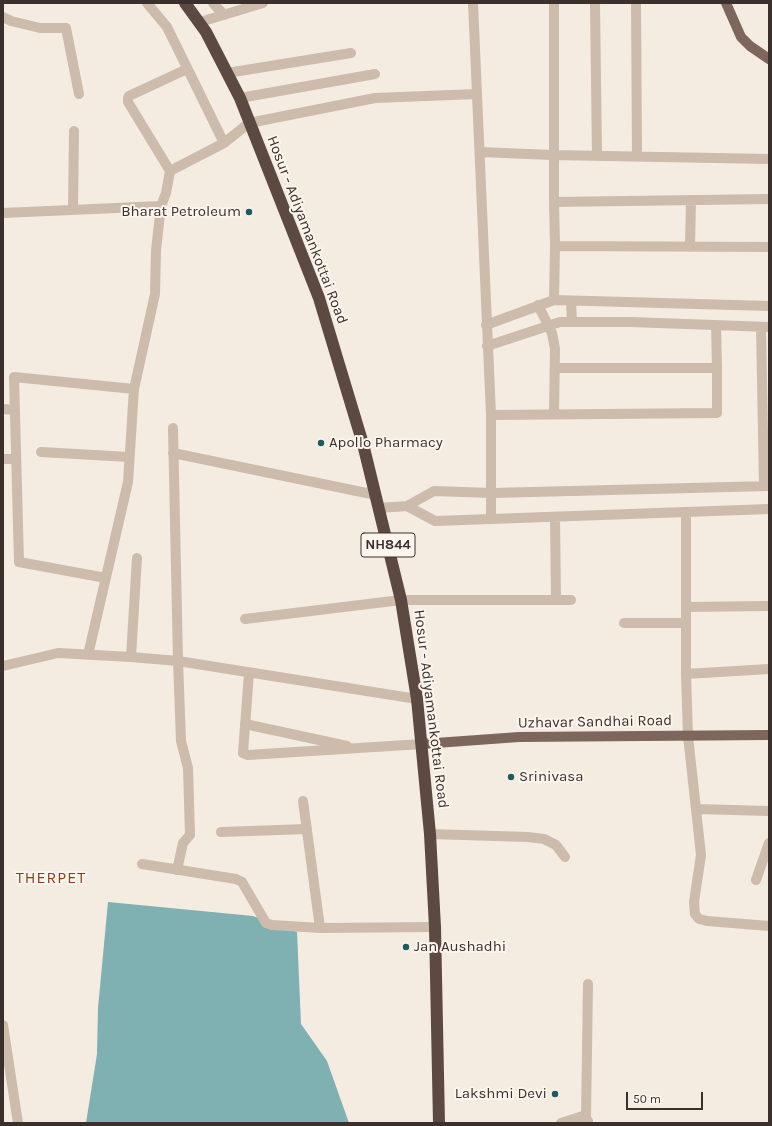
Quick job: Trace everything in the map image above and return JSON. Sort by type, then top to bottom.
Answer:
[{"type":"highway","name":"Hosur - Adiyamankottai Road","points":[[185,3],[200,22],[240,98],[319,298],[363,444],[401,600],[417,699],[430,834],[435,927],[439,1123]]},
{"type":"main road","points":[[726,3],[741,37],[750,46],[769,60]]},
{"type":"main road","name":"Uzhavar Sandhai Road","points":[[422,744],[519,737],[769,735]]},
{"type":"street","points":[[147,3],[167,27],[224,142]]},
{"type":"street","points":[[213,3],[224,15]]},
{"type":"street","points":[[200,22],[263,3]]},
{"type":"street","points":[[473,3],[491,415],[491,518]]},
{"type":"street","points":[[554,3],[552,155],[555,246],[554,300]]},
{"type":"street","points":[[595,3],[597,156]]},
{"type":"street","points":[[636,3],[637,156]]},
{"type":"street","points":[[3,17],[12,21],[40,28],[66,28],[79,94]]},
{"type":"street","points":[[227,73],[351,53]]},
{"type":"street","points":[[88,655],[128,482],[134,389],[155,294],[156,250],[161,206],[166,193],[170,170],[128,102],[128,98],[129,96],[187,69]]},
{"type":"street","points":[[240,98],[375,74]]},
{"type":"street","points":[[170,170],[224,142],[249,123],[375,98],[477,94]]},
{"type":"street","points":[[73,208],[74,131]]},
{"type":"street","points":[[480,152],[552,155],[769,159]]},
{"type":"street","points":[[554,202],[769,199]]},
{"type":"street","points":[[690,247],[691,200]]},
{"type":"street","points":[[3,212],[73,208],[161,206]]},
{"type":"street","points":[[555,246],[769,247]]},
{"type":"street","points":[[486,325],[554,300],[769,306]]},
{"type":"street","points":[[571,301],[572,322]]},
{"type":"street","points":[[538,305],[552,333],[556,368],[554,414]]},
{"type":"street","points":[[379,508],[407,506],[434,491],[492,493],[767,486],[765,327],[560,322],[548,324],[487,346]]},
{"type":"street","points":[[491,415],[717,413],[718,368],[716,325]]},
{"type":"street","points":[[556,368],[718,368]]},
{"type":"street","points":[[106,578],[19,562],[14,377],[134,389]]},
{"type":"street","points":[[3,409],[15,410]]},
{"type":"street","points":[[173,428],[178,661],[182,741],[188,768],[190,835],[183,843],[177,870]]},
{"type":"street","points":[[41,452],[129,457]]},
{"type":"street","points":[[173,453],[376,495]]},
{"type":"street","points":[[3,459],[16,459]]},
{"type":"street","points":[[407,506],[436,521],[769,510]]},
{"type":"street","points":[[686,513],[686,674],[688,736],[701,855],[694,902],[695,914],[699,919],[707,922],[769,926]]},
{"type":"street","points":[[555,517],[556,600]]},
{"type":"street","points":[[131,657],[136,558]]},
{"type":"street","points":[[245,619],[401,600],[571,600]]},
{"type":"street","points":[[686,607],[769,606]]},
{"type":"street","points":[[624,624],[686,623]]},
{"type":"street","points":[[3,666],[58,653],[131,657],[178,661],[417,699]]},
{"type":"street","points":[[686,674],[769,669]]},
{"type":"street","points":[[249,673],[242,748],[243,753],[248,756],[422,744]]},
{"type":"street","points":[[245,724],[361,749]]},
{"type":"street","points":[[303,800],[320,928]]},
{"type":"street","points":[[696,809],[769,811]]},
{"type":"street","points":[[221,832],[307,829]]},
{"type":"street","points":[[430,834],[528,837],[544,839],[556,845],[565,857]]},
{"type":"street","points":[[756,880],[769,843]]},
{"type":"street","points":[[142,864],[236,879],[242,882],[266,922],[272,925],[320,928],[435,927]]},
{"type":"street","points":[[561,1123],[579,1116],[588,1120],[588,984]]},
{"type":"street","points":[[3,1025],[18,1123]]},
{"type":"water","points":[[108,902],[253,916],[297,932],[301,1024],[327,1061],[349,1123],[86,1123],[97,1054],[98,1008]]},
{"type":"place","name":"Bharat Petroleum","points":[[249,212]]},
{"type":"place","name":"Apollo Pharmacy","points":[[321,443]]},
{"type":"place","name":"Srinivasa","points":[[511,777]]},
{"type":"place","name":"Jan Aushadhi","points":[[406,947]]},
{"type":"place","name":"Lakshmi Devi","points":[[555,1094]]},
{"type":"district","name":"THERPET","points":[[51,878]]}]
